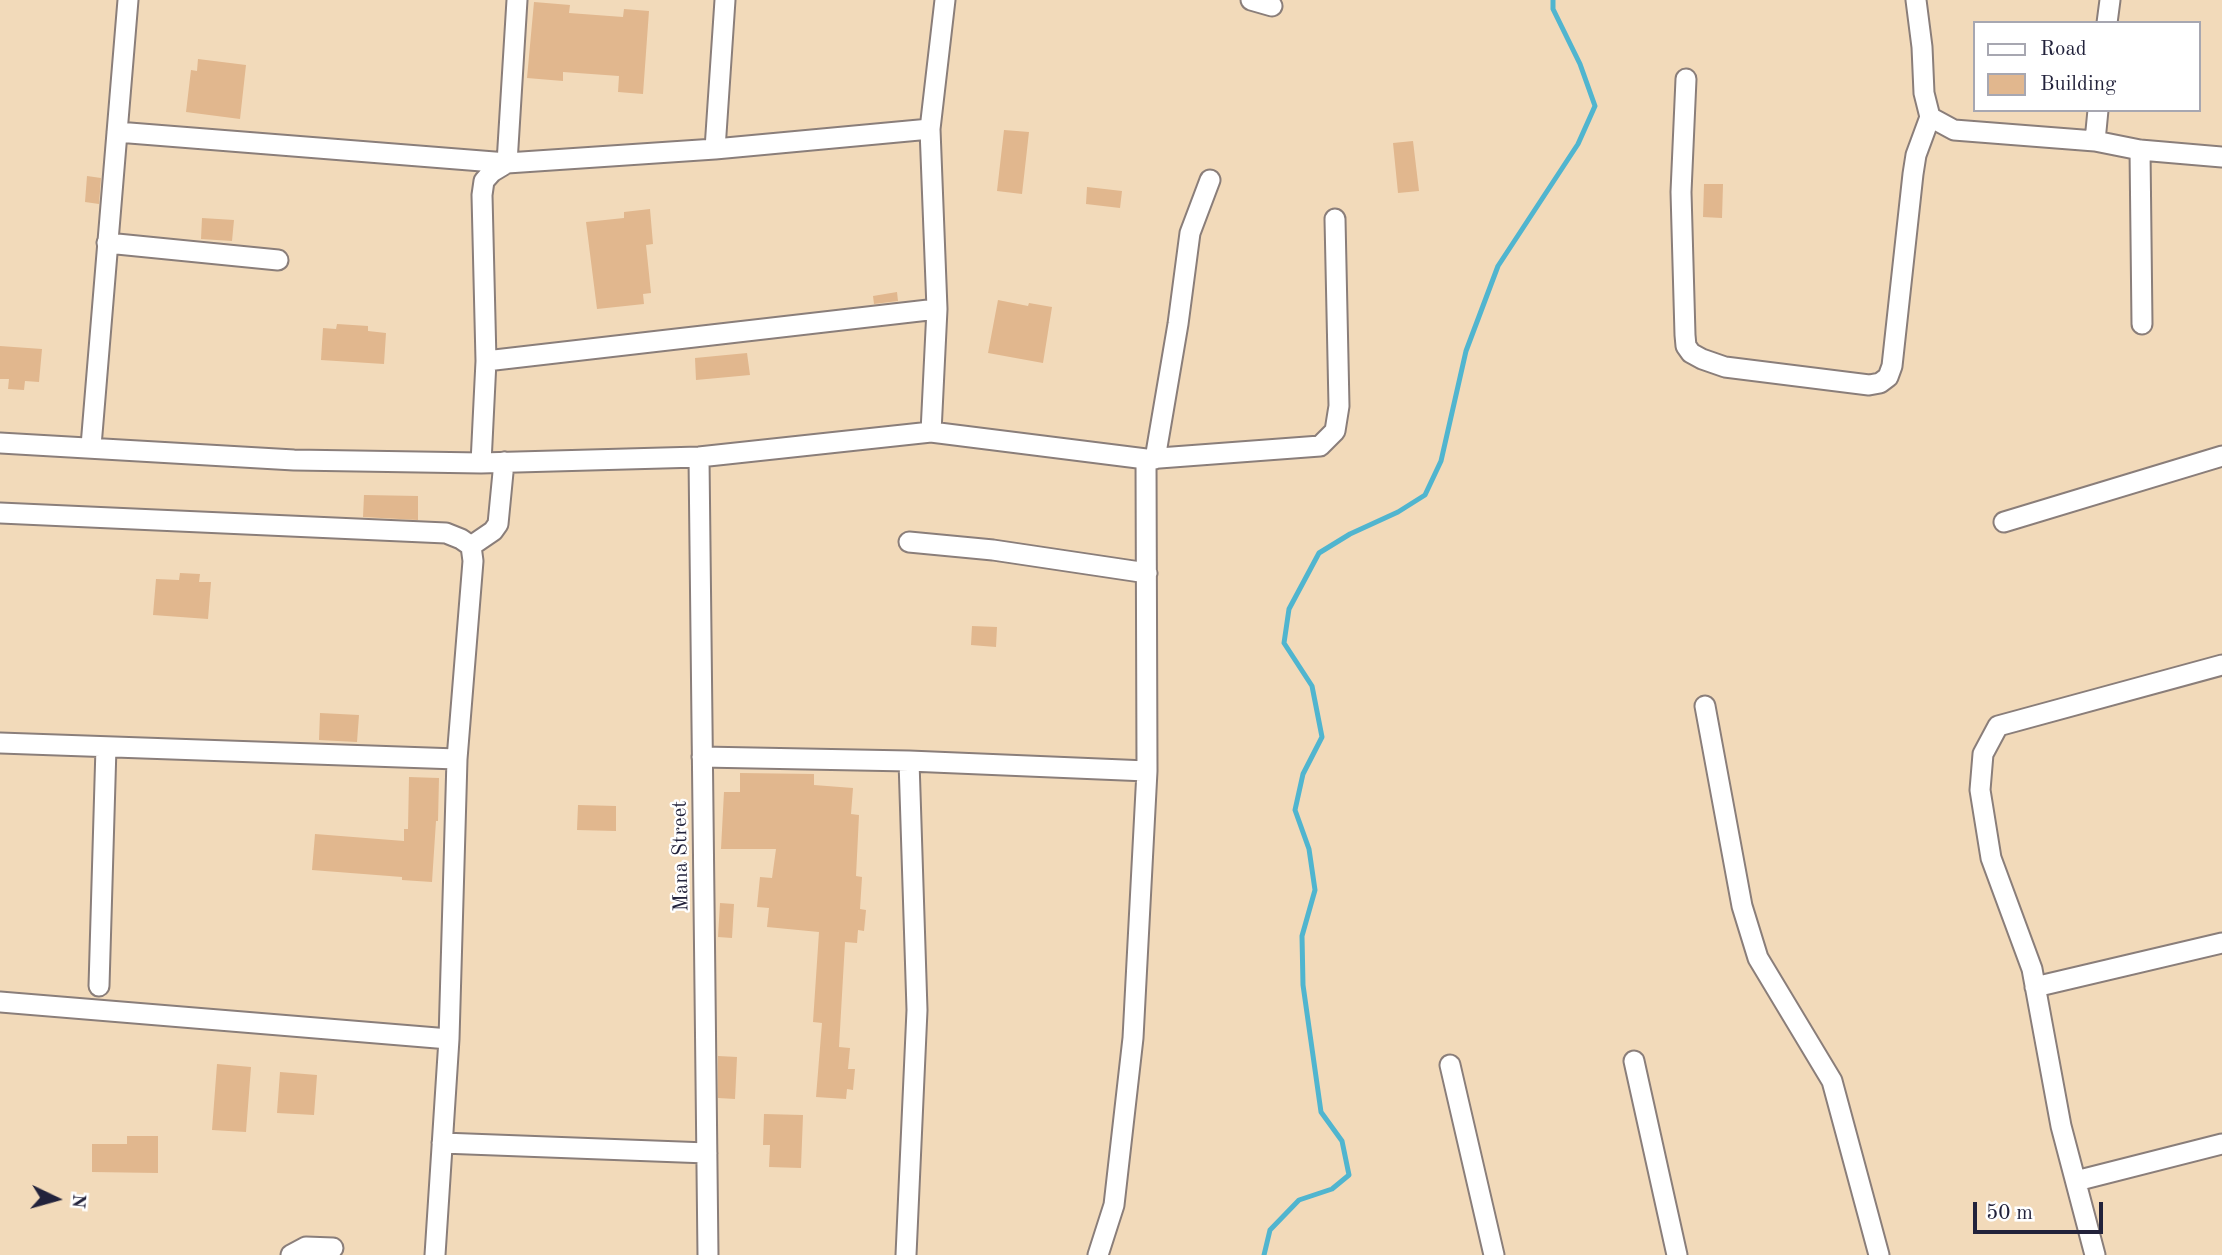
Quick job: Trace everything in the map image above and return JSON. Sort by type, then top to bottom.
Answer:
[{"type":"street","points":[[91,446],[128,0]]},
{"type":"street","points":[[507,163],[517,0]]},
{"type":"street","points":[[715,149],[725,0]]},
{"type":"street","points":[[931,432],[937,309],[930,129],[945,0]]},
{"type":"street","points":[[1251,0],[1272,6]]},
{"type":"street","points":[[1686,79],[1681,192],[1686,346],[1702,359],[1725,367],[1869,385],[1880,383],[1888,377],[1892,366],[1913,174],[1916,155],[1930,117],[1924,93],[1919,5],[1916,0]]},
{"type":"street","points":[[2108,21],[2110,0]]},
{"type":"street","points":[[2095,141],[2098,112]]},
{"type":"street","points":[[1930,117],[1954,130],[2095,141],[2140,150],[2222,157]]},
{"type":"street","points":[[117,132],[507,163],[715,149],[930,129]]},
{"type":"street","points":[[2140,150],[2142,324]]},
{"type":"street","points":[[481,463],[486,361],[482,195],[484,181],[492,172],[507,163]]},
{"type":"street","points":[[1098,1255],[1114,1205],[1133,1038],[1147,771],[1150,459],[1178,324],[1189,233],[1210,180]]},
{"type":"street","points":[[0,443],[91,446],[294,460],[481,463],[699,457],[931,432],[1150,459],[1320,446],[1335,431],[1339,406],[1335,219]]},
{"type":"street","points":[[107,243],[278,260]]},
{"type":"street","points":[[486,361],[937,309]]},
{"type":"street","points":[[2004,522],[2222,456]]},
{"type":"street","name":"Mana Street","points":[[699,457],[708,1255]]},
{"type":"street","points":[[471,547],[498,524],[503,462]]},
{"type":"street","points":[[0,513],[446,533],[471,547],[473,561],[457,759],[449,1039],[435,1255]]},
{"type":"street","points":[[909,542],[993,550],[1147,573]]},
{"type":"street","points":[[2095,1255],[2062,1126],[2032,969],[1991,858],[1980,790],[1983,754],[1998,726],[2222,665]]},
{"type":"street","points":[[1705,706],[1742,906],[1758,958],[1832,1082],[1879,1255]]},
{"type":"street","points":[[0,743],[457,759]]},
{"type":"street","points":[[99,986],[106,747]]},
{"type":"street","points":[[702,757],[909,761],[1147,771]]},
{"type":"street","points":[[906,1255],[917,1010],[909,761]]},
{"type":"street","points":[[2035,987],[2222,943]]},
{"type":"street","points":[[0,1002],[449,1039]]},
{"type":"street","points":[[1634,1061],[1678,1255]]},
{"type":"street","points":[[1450,1065],[1494,1255]]},
{"type":"street","points":[[442,1143],[707,1153]]},
{"type":"street","points":[[2076,1181],[2222,1144]]},
{"type":"street","points":[[290,1255],[306,1248],[333,1248]]},
{"type":"building","points":[[534,2],[570,5],[569,13],[623,17],[624,9],[649,11],[643,94],[618,92],[619,76],[563,72],[563,81],[527,78]]},
{"type":"building","points":[[198,59],[246,65],[240,119],[186,112],[191,70],[197,71]]},
{"type":"building","points":[[1004,130],[1029,132],[1022,194],[997,191]]},
{"type":"building","points":[[1413,141],[1419,191],[1398,193],[1393,143]]},
{"type":"building","points":[[87,176],[101,178],[99,204],[85,202]]},
{"type":"building","points":[[1704,184],[1723,184],[1722,218],[1703,217]]},
{"type":"building","points":[[1087,187],[1122,191],[1120,208],[1086,204]]},
{"type":"building","points":[[650,209],[653,244],[646,245],[651,293],[643,294],[644,304],[597,309],[586,222],[624,218],[624,212]]},
{"type":"building","points":[[202,218],[234,220],[232,241],[201,239]]},
{"type":"building","points":[[897,292],[898,301],[874,304],[873,296]]},
{"type":"building","points":[[998,300],[1052,307],[1043,363],[988,353]]},
{"type":"building","points":[[337,324],[368,326],[368,331],[386,333],[384,364],[321,360],[323,328],[336,329]]},
{"type":"building","points":[[0,346],[42,349],[39,382],[25,381],[24,390],[8,389],[9,379],[0,379]]},
{"type":"building","points":[[747,353],[750,375],[696,380],[695,358]]},
{"type":"building","points":[[364,495],[418,496],[418,520],[363,517]]},
{"type":"building","points":[[180,573],[200,574],[199,582],[211,582],[208,619],[153,615],[156,579],[179,580]]},
{"type":"building","points":[[972,626],[997,627],[996,647],[971,645]]},
{"type":"building","points":[[320,713],[359,715],[357,742],[319,740]]},
{"type":"building","points":[[740,773],[814,774],[814,785],[853,788],[851,814],[859,815],[856,876],[862,877],[860,909],[866,910],[864,931],[858,930],[857,943],[845,942],[839,1047],[850,1048],[848,1069],[855,1069],[853,1090],[847,1089],[846,1099],[816,1097],[822,1023],[813,1022],[819,932],[767,927],[769,908],[757,907],[760,877],[772,878],[776,849],[721,849],[724,792],[740,792]]},
{"type":"building","points":[[409,777],[439,778],[432,882],[312,870],[315,834],[404,841],[404,829],[408,829]]},
{"type":"building","points":[[578,805],[616,806],[616,831],[577,830]]},
{"type":"building","points":[[720,903],[734,904],[732,938],[718,937]]},
{"type":"building","points":[[718,1056],[737,1057],[735,1099],[718,1098]]},
{"type":"building","points":[[217,1064],[251,1067],[246,1132],[212,1130]]},
{"type":"building","points":[[280,1072],[317,1075],[314,1115],[277,1113]]},
{"type":"building","points":[[764,1114],[803,1115],[801,1168],[769,1167],[770,1145],[763,1145]]},
{"type":"building","points":[[127,1136],[158,1136],[158,1173],[92,1172],[92,1144],[127,1144]]},
{"type":"waterway","points":[[1264,1255],[1270,1230],[1299,1200],[1332,1189],[1349,1175],[1342,1141],[1321,1112],[1303,985],[1302,936],[1315,890],[1309,849],[1295,810],[1303,774],[1322,737],[1312,686],[1284,643],[1289,609],[1319,553],[1425,495],[1441,461],[1466,351],[1498,266],[1578,144],[1595,106],[1580,64],[1553,9],[1553,0]]}]
